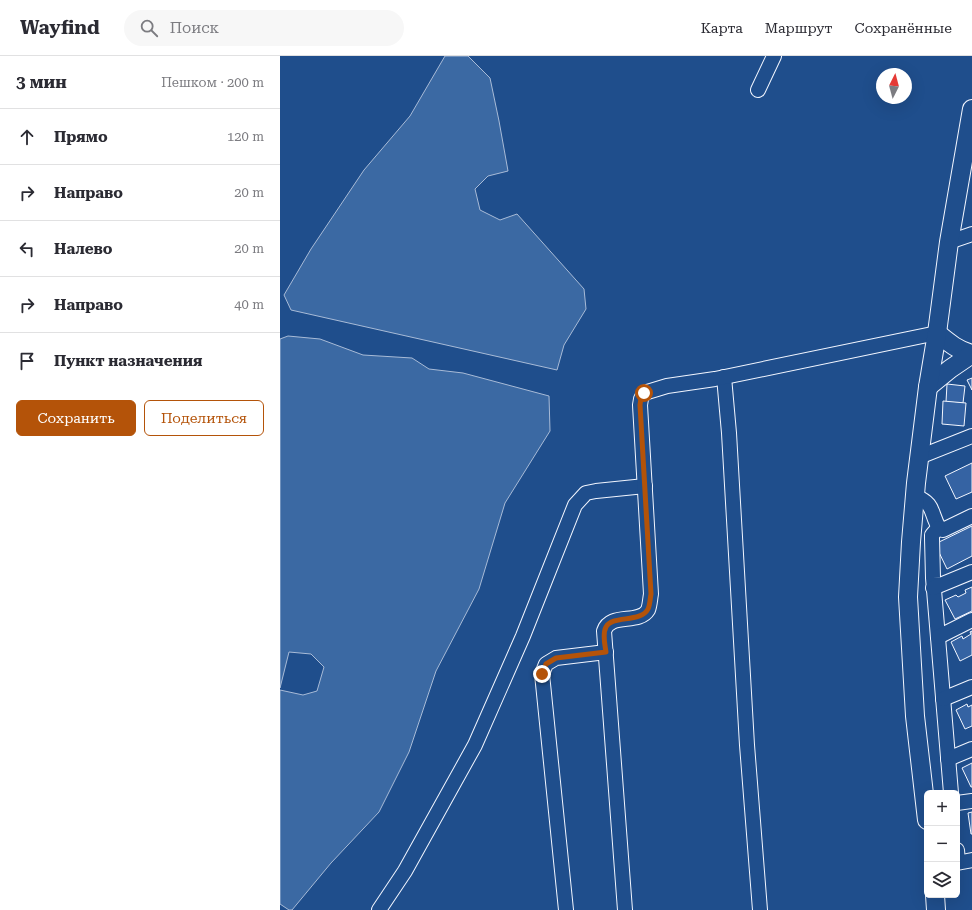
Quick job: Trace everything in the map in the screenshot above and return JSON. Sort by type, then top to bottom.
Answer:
[{"type":"main road","points":[[924,794],[915,716],[908,597],[914,496],[949,242],[968,142],[972,109]]},
{"type":"main road","points":[[937,333],[953,346],[972,354]]},
{"type":"main road","points":[[928,387],[950,369],[972,354]]},
{"type":"main road","points":[[935,898],[936,910]]},
{"type":"street","points":[[758,90],[774,56]]},
{"type":"street","points":[[949,242],[972,234]]},
{"type":"street","points":[[625,910],[604,632],[609,622],[642,615],[647,611],[650,604],[651,594],[640,405],[641,398],[644,393],[667,386],[724,377],[937,333]]},
{"type":"street","points":[[724,377],[729,433],[747,745],[760,910]]},
{"type":"street","points":[[919,457],[972,436]]},
{"type":"street","points":[[379,910],[405,870],[475,745],[523,636],[575,505],[586,493],[645,486]]},
{"type":"street","points":[[914,496],[928,503],[938,528]]},
{"type":"street","points":[[938,528],[943,530],[972,516]]},
{"type":"street","points":[[938,528],[932,535],[934,588],[951,790]]},
{"type":"street","points":[[934,588],[972,572]]},
{"type":"street","points":[[938,637],[972,620]]},
{"type":"street","points":[[566,910],[542,674],[546,664],[556,658],[606,652]]},
{"type":"street","points":[[943,699],[972,687]]},
{"type":"street","points":[[948,759],[972,749]]},
{"type":"street","points":[[960,803],[972,801]]},
{"type":"water","points":[[445,56],[468,56],[490,78],[508,171],[488,176],[475,189],[480,210],[500,220],[517,214],[584,289],[586,309],[564,345],[557,370],[291,310],[284,295],[311,249],[364,170],[410,116]]},
{"type":"water","points":[[288,336],[320,339],[363,355],[412,358],[429,369],[463,373],[549,396],[550,431],[505,503],[479,589],[436,671],[409,752],[379,812],[331,863],[292,910],[289,910],[280,904],[280,690],[303,695],[317,691],[324,667],[311,654],[289,652],[280,688],[280,339]]},
{"type":"building","points":[[972,378],[972,390],[967,380]]},
{"type":"building","points":[[947,384],[965,386],[963,403],[946,402]]},
{"type":"building","points":[[943,401],[966,403],[964,426],[942,424]]},
{"type":"building","points":[[972,463],[972,492],[956,499],[945,476]]},
{"type":"building","points":[[972,526],[972,556],[947,569],[935,544]]},
{"type":"building","points":[[972,587],[972,611],[955,619],[945,600],[956,595],[958,597],[966,593],[965,590]]},
{"type":"building","points":[[972,631],[972,655],[960,661],[951,642],[962,636],[963,639],[971,634],[970,632]]},
{"type":"building","points":[[967,704],[968,707],[972,705],[972,726],[965,729],[956,710]]},
{"type":"building","points":[[972,763],[972,787],[971,787],[962,768]]},
{"type":"building","points":[[972,812],[972,834],[971,834],[968,813]]},
{"type":"route","points":[[542,674],[546,664],[556,658],[606,652],[604,632],[609,622],[642,615],[647,611],[650,604],[651,594],[640,405],[641,398],[644,393]]}]
